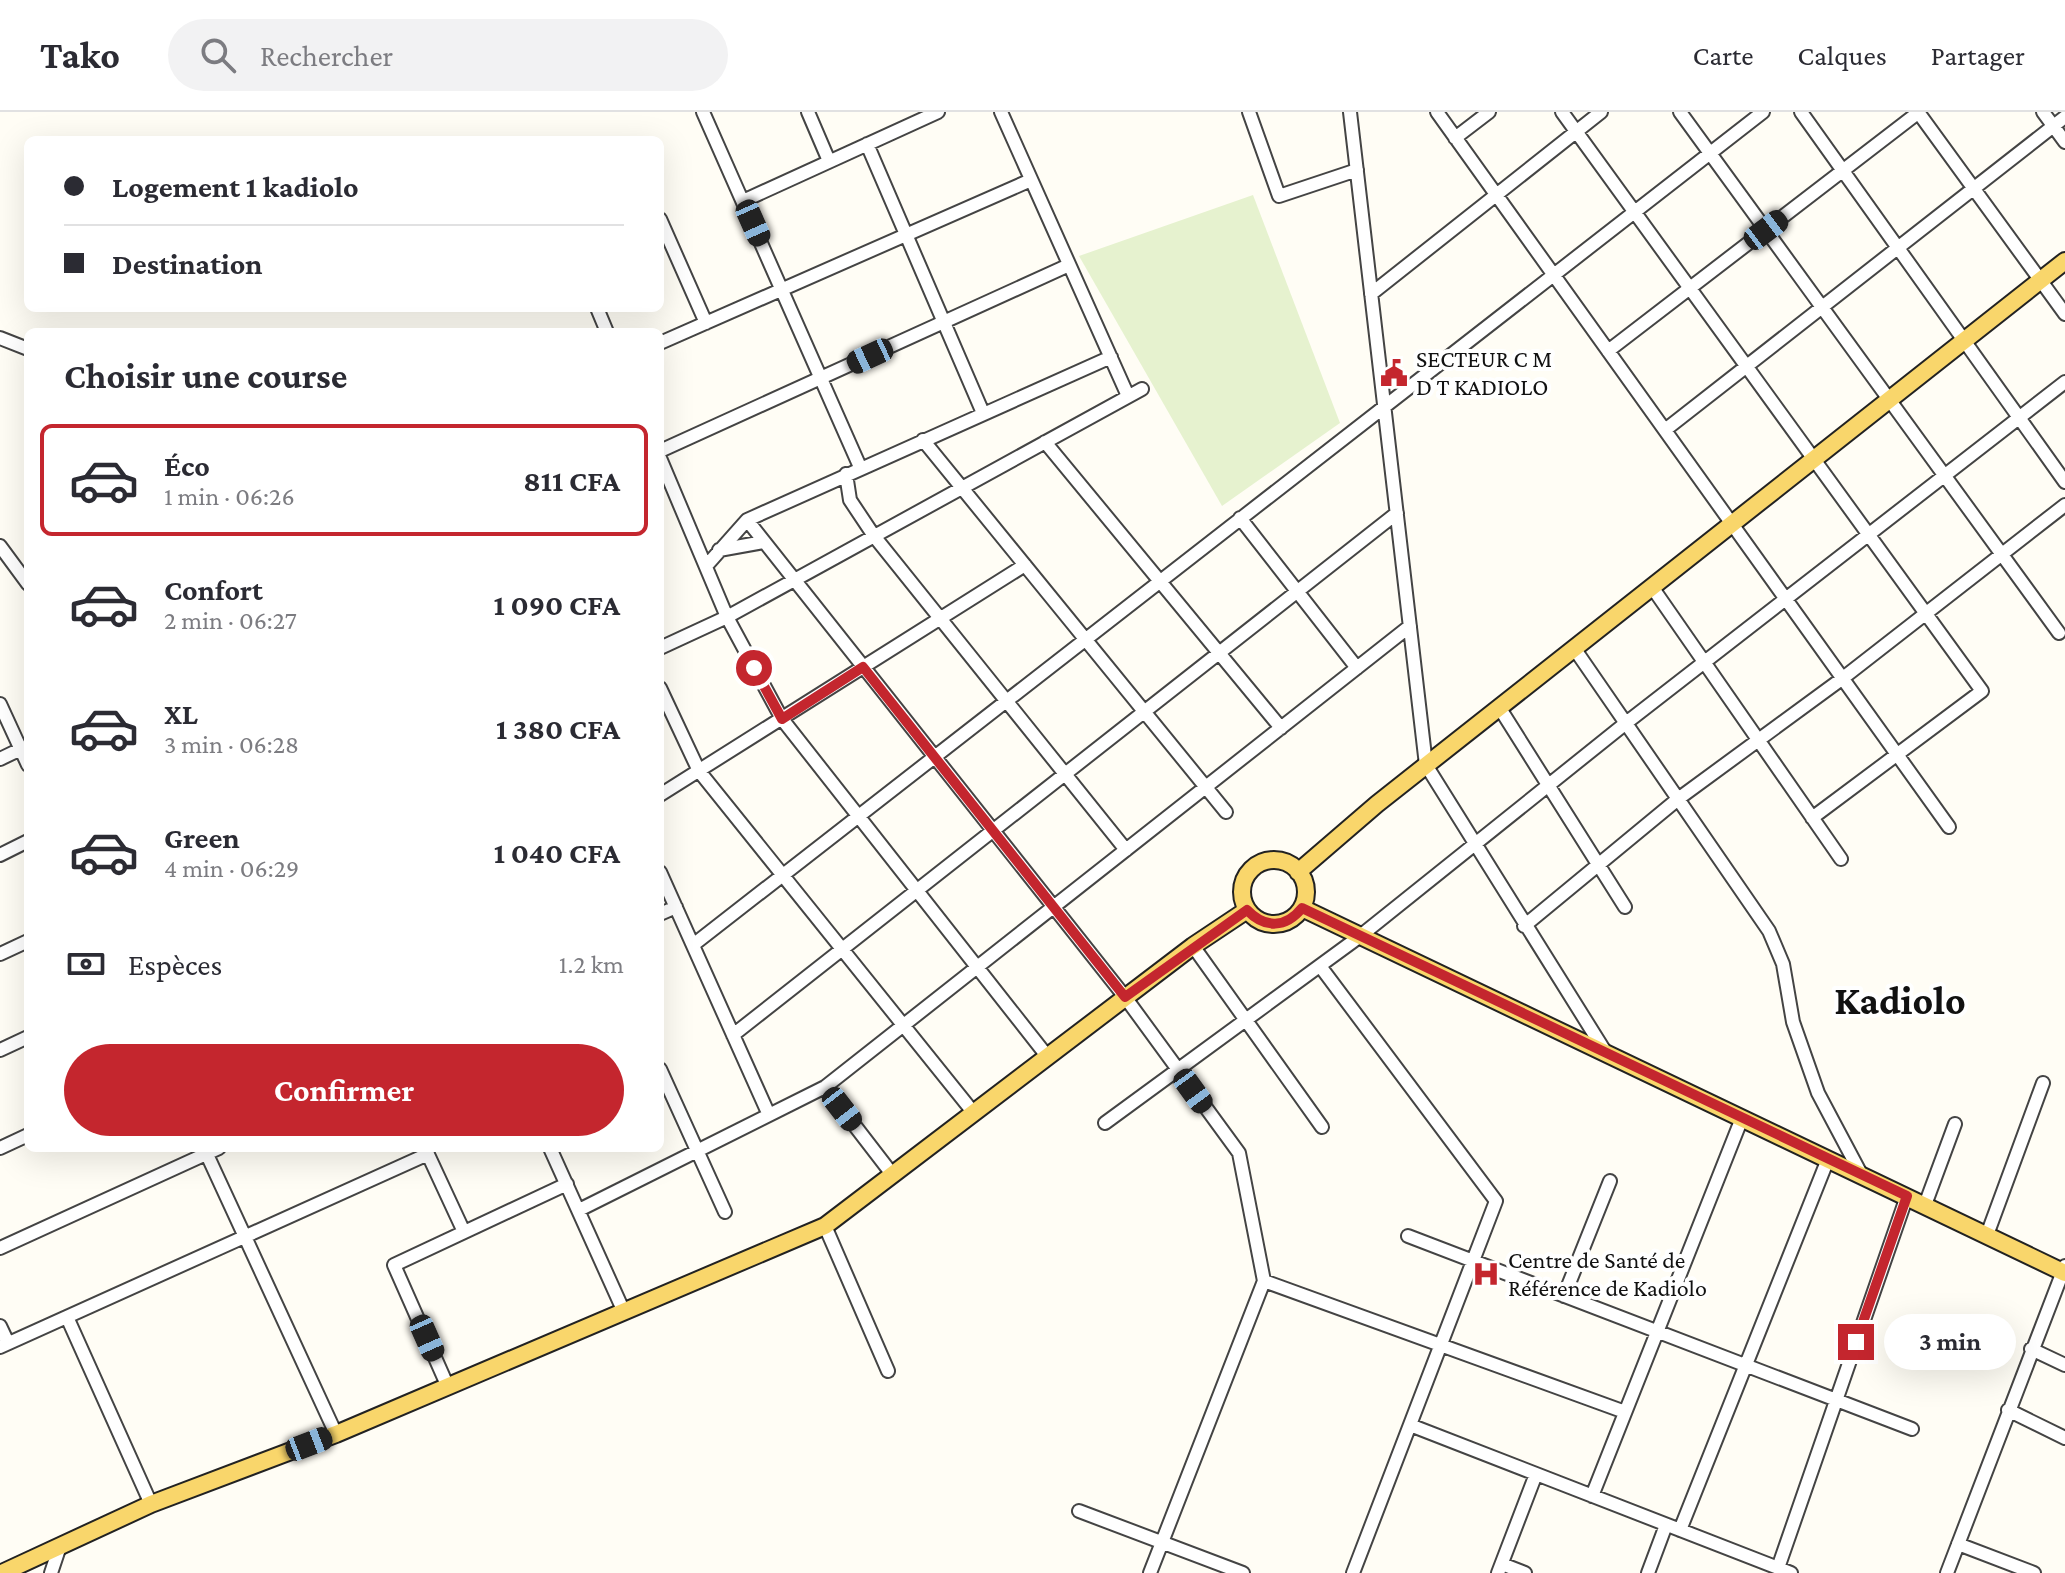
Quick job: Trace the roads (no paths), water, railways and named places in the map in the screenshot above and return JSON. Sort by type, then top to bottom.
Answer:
[{"type":"main road","points":[[1298,872],[1426,765],[2065,261]]},
{"type":"main road","points":[[1270,860],[1281,861],[1298,872],[1306,889],[1302,908],[1296,916],[1275,925],[1254,918],[1247,910],[1242,884],[1252,869],[1270,860]]},
{"type":"main road","points":[[1302,908],[2064,1270]]},
{"type":"main road","points":[[2,1573],[151,1504],[336,1434],[825,1226],[1193,946],[1247,910]]},
{"type":"street","points":[[703,112],[860,467]]},
{"type":"street","points":[[808,112],[829,161]]},
{"type":"street","points":[[904,112],[910,125]]},
{"type":"street","points":[[743,201],[938,112]]},
{"type":"street","points":[[1001,112],[1128,396]]},
{"type":"street","points":[[1249,112],[1279,196],[1357,170]]},
{"type":"street","points":[[1350,112],[1426,765],[1608,1056]]},
{"type":"street","points":[[1437,112],[1949,827]]},
{"type":"street","points":[[1455,138],[1489,112]]},
{"type":"street","points":[[1562,112],[1982,691],[1812,818]]},
{"type":"street","points":[[1371,294],[1601,112]]},
{"type":"street","points":[[1680,112],[2059,633]]},
{"type":"street","points":[[693,945],[1763,112]]},
{"type":"street","points":[[1801,112],[2065,482]]},
{"type":"street","points":[[1608,351],[1919,112],[2065,314]]},
{"type":"street","points":[[2043,112],[2065,142]]},
{"type":"street","points":[[1665,430],[2065,117]]},
{"type":"street","points":[[867,144],[983,413]]},
{"type":"street","points":[[664,341],[1031,180]]},
{"type":"street","points":[[664,228],[706,323]]},
{"type":"street","points":[[664,449],[1069,265]]},
{"type":"street","points":[[0,338],[23,348]]},
{"type":"street","points":[[707,565],[747,520],[1111,357]]},
{"type":"street","points":[[1105,1123],[1359,937],[1626,723],[2065,382]]},
{"type":"street","points":[[664,646],[727,617],[1142,389]]},
{"type":"street","points":[[923,440],[1226,812]]},
{"type":"street","points":[[1045,442],[1281,728]]},
{"type":"street","points":[[664,467],[727,617],[782,719],[1047,1056]]},
{"type":"street","points":[[846,474],[850,500],[874,536],[1126,850]]},
{"type":"street","points":[[1524,926],[1678,799],[1843,678],[2065,505]]},
{"type":"street","points":[[733,1035],[1397,513]]},
{"type":"street","points":[[1240,518],[1357,668]]},
{"type":"street","points":[[747,520],[1125,997],[1239,1153],[1264,1281],[1150,1573]]},
{"type":"street","points":[[698,543],[707,549],[720,550],[764,542]]},
{"type":"street","points":[[0,546],[24,579]]},
{"type":"street","points":[[664,793],[1025,565]]},
{"type":"street","points":[[1652,587],[1841,859]]},
{"type":"street","points":[[579,1210],[825,1087],[1410,626]]},
{"type":"street","points":[[1574,648],[1769,931],[1783,964],[1793,1022],[1818,1093],[1861,1174]]},
{"type":"street","points":[[664,697],[699,771],[973,1112]]},
{"type":"street","points":[[0,704],[24,748],[0,759]]},
{"type":"street","points":[[1499,707],[1625,907]]},
{"type":"street","points":[[0,855],[24,843]]},
{"type":"street","points":[[664,881],[769,1115]]},
{"type":"street","points":[[664,912],[676,907]]},
{"type":"street","points":[[0,954],[24,943]]},
{"type":"street","points":[[1193,946],[1322,1127]]},
{"type":"street","points":[[1320,966],[1496,1201],[1353,1573]]},
{"type":"street","points":[[0,1050],[24,1039]]},
{"type":"street","points":[[664,1078],[725,1212]]},
{"type":"street","points":[[1987,1235],[2043,1083]]},
{"type":"street","points":[[825,1087],[892,1174]]},
{"type":"street","points":[[1592,1496],[1742,1118]]},
{"type":"street","points":[[1925,1205],[1955,1124]]},
{"type":"street","points":[[0,1148],[24,1137]]},
{"type":"street","points":[[0,1248],[206,1152]]},
{"type":"street","points":[[211,1152],[245,1237],[336,1434]]},
{"type":"street","points":[[0,1326],[4,1345],[245,1237],[424,1152]]},
{"type":"street","points":[[426,1152],[464,1232]]},
{"type":"street","points":[[552,1152],[624,1312]]},
{"type":"street","points":[[1680,1530],[1828,1159]]},
{"type":"street","points":[[1564,1296],[1610,1181]]},
{"type":"street","points":[[448,1387],[394,1265],[567,1184]]},
{"type":"street","points":[[1778,1568],[1907,1196]]},
{"type":"street","points":[[825,1226],[888,1371]]},
{"type":"street","points":[[1408,1236],[1912,1429]]},
{"type":"street","points":[[1947,1573],[2064,1270]]},
{"type":"street","points":[[1264,1281],[1625,1412]]},
{"type":"street","points":[[67,1317],[151,1504]]},
{"type":"street","points":[[2031,1349],[2065,1365]]},
{"type":"street","points":[[2008,1410],[2065,1438]]},
{"type":"street","points":[[1410,1425],[1791,1573]]},
{"type":"street","points":[[1525,1573],[1500,1568],[1536,1474]]},
{"type":"street","points":[[1079,1511],[1243,1573]]},
{"type":"street","points":[[1648,1573],[1666,1525]]},
{"type":"street","points":[[1958,1544],[2034,1573]]},
{"type":"street","points":[[51,1573],[60,1546]]},
{"type":"place","name":"SECTEUR C M D T KADIOLO","points":[[1394,373]]},
{"type":"place","name":"Centre de Santé de Référence de Kadiolo","points":[[1486,1274]]},
{"type":"district","name":"Kadiolo","points":[[1900,1000]]}]
